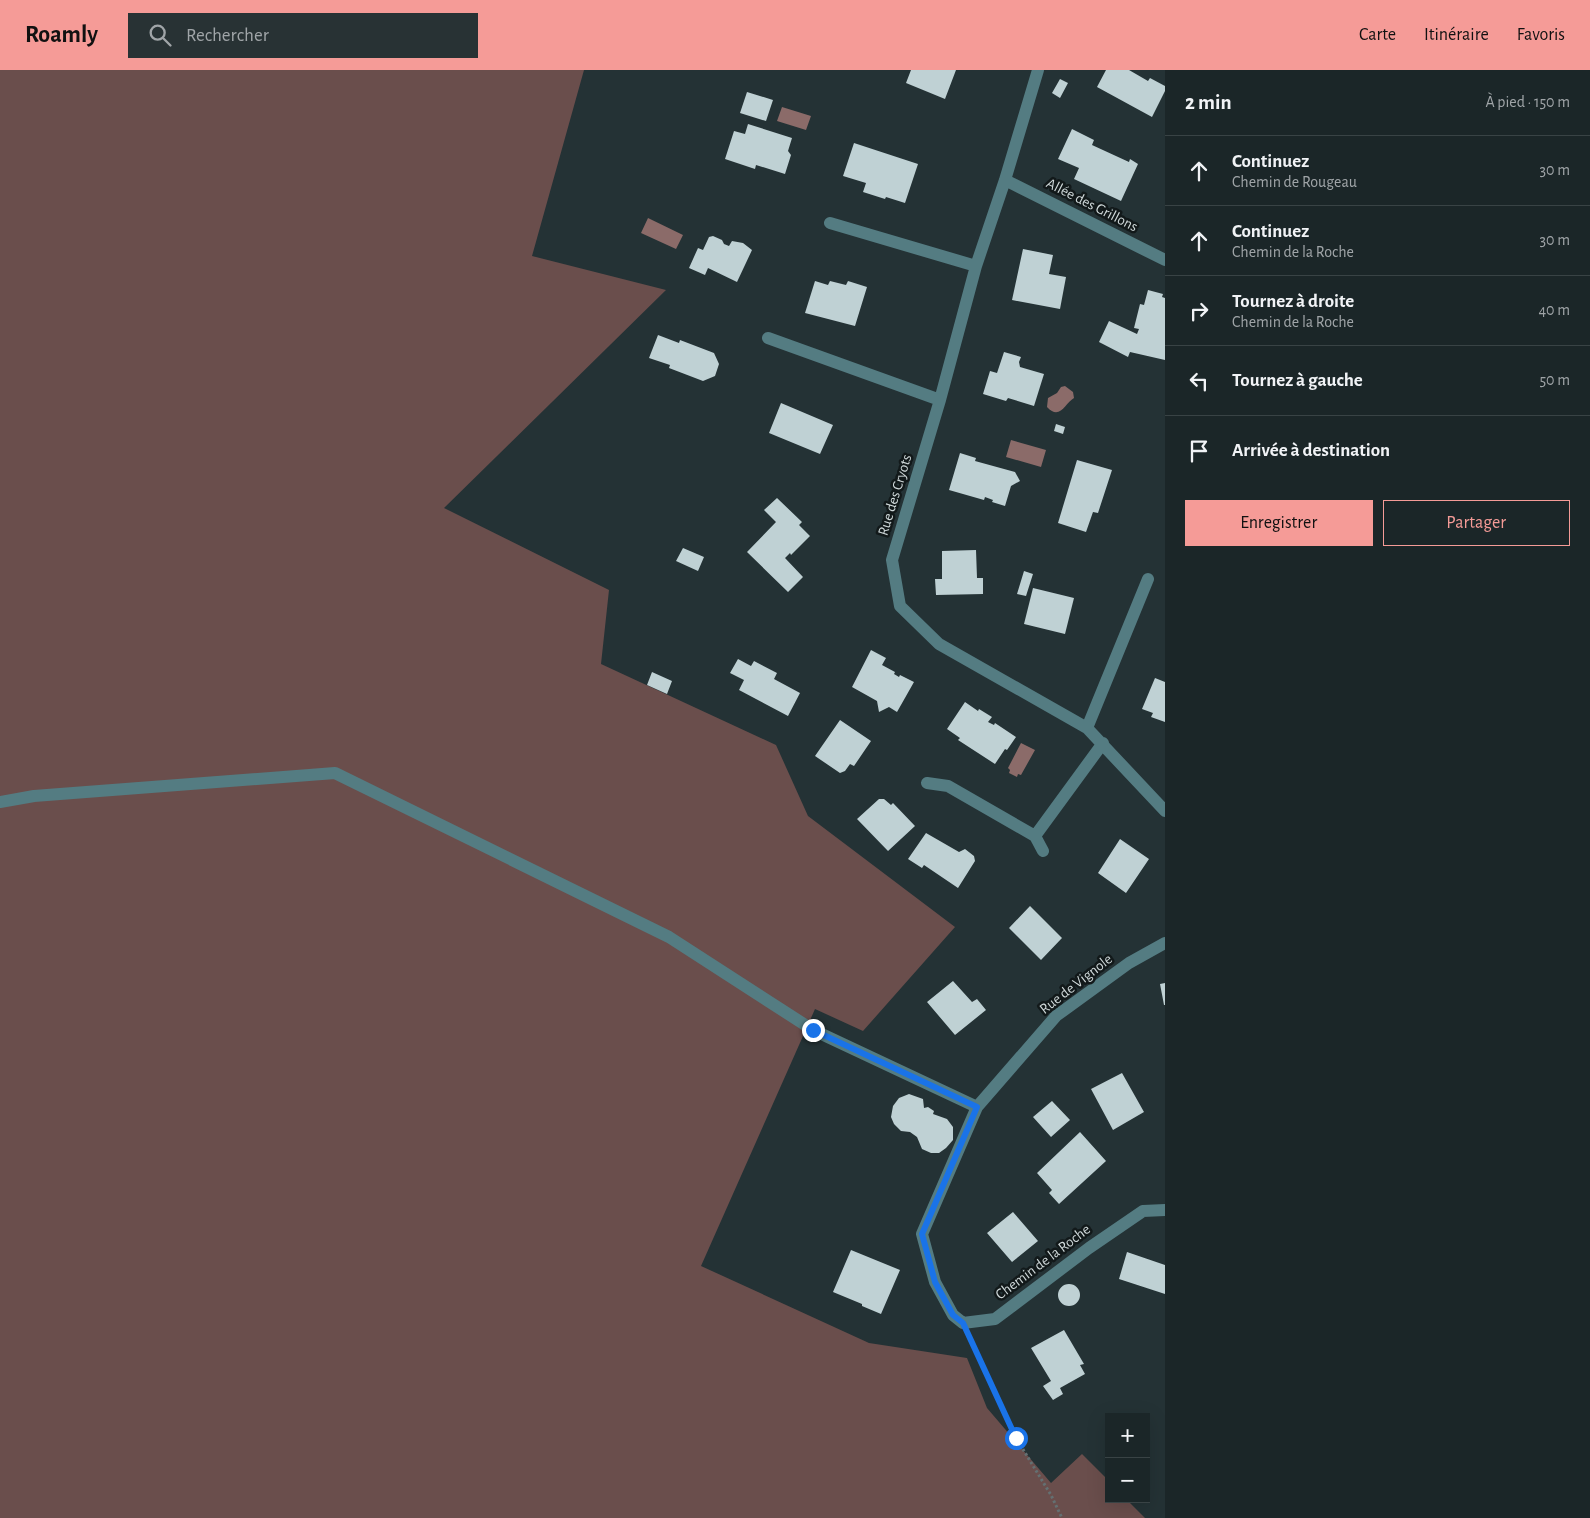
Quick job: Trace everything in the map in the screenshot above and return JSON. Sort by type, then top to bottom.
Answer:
[{"type":"street","name":"Rue des Cryots","points":[[1038,70],[1005,180],[976,266],[940,400],[892,560],[900,606],[939,644],[1088,728],[1165,811]]},
{"type":"street","name":"Allée des Grillons","points":[[1005,180],[1165,260]]},
{"type":"street","points":[[830,224],[976,266]]},
{"type":"street","points":[[768,338],[940,400]]},
{"type":"street","points":[[1088,728],[1148,578]]},
{"type":"street","points":[[1035,836],[1103,743]]},
{"type":"street","points":[[0,802],[34,796],[335,773],[669,937],[813,1030],[977,1107],[922,1234],[935,1282],[953,1315],[963,1323]]},
{"type":"street","points":[[927,783],[948,786],[1035,836],[1043,851]]},
{"type":"street","name":"Rue de Vignole","points":[[977,1107],[1056,1016],[1129,963],[1165,943]]},
{"type":"street","name":"Chemin de la Roche","points":[[963,1323],[995,1318],[1143,1210],[1165,1210]]},
{"type":"path","points":[[963,1323],[1016,1438],[1051,1495],[1062,1518]]},
{"type":"shaded area","points":[[0,70],[584,70],[532,256],[666,290],[444,508],[609,590],[601,664],[776,745],[808,816],[955,927],[863,1031],[815,1009],[701,1266],[869,1343],[967,1358],[987,1408],[1051,1483],[1082,1454],[1105,1477],[1105,1503],[1130,1503],[1145,1518],[0,1518]]},
{"type":"shaded area","points":[[782,107],[811,116],[806,130],[777,121]]},
{"type":"shaded area","points":[[648,218],[683,235],[676,249],[641,233]]},
{"type":"shaded area","points":[[1065,386],[1073,392],[1074,398],[1059,412],[1052,411],[1047,407],[1048,398]]},
{"type":"shaded area","points":[[1011,440],[1046,450],[1041,467],[1006,457]]},
{"type":"shaded area","points":[[1021,743],[1035,750],[1021,775],[1018,774],[1017,777],[1009,773],[1010,770],[1008,768]]},
{"type":"building","points":[[911,70],[956,70],[945,99],[906,83]]},
{"type":"building","points":[[1106,70],[1129,70],[1148,81],[1150,78],[1165,86],[1165,91],[1152,117],[1097,87]]},
{"type":"building","points":[[1060,79],[1068,83],[1060,98],[1052,93]]},
{"type":"building","points":[[747,92],[773,100],[766,121],[740,113]]},
{"type":"building","points":[[748,124],[792,138],[788,151],[791,155],[785,174],[756,165],[755,169],[725,159],[734,131],[745,134]]},
{"type":"building","points":[[1072,129],[1094,140],[1092,145],[1129,162],[1130,159],[1138,164],[1121,201],[1074,179],[1079,168],[1058,159]]},
{"type":"building","points":[[854,143],[918,164],[905,203],[863,192],[866,183],[843,176]]},
{"type":"building","points":[[713,236],[729,246],[732,241],[743,243],[752,250],[737,282],[708,268],[705,275],[689,268],[698,248],[703,250],[709,237]]},
{"type":"building","points":[[1023,249],[1053,255],[1049,274],[1066,277],[1060,309],[1012,300]]},
{"type":"building","points":[[815,281],[828,285],[830,281],[846,285],[848,281],[867,287],[855,326],[805,313]]},
{"type":"building","points":[[1148,290],[1163,294],[1162,297],[1165,298],[1165,360],[1130,352],[1128,357],[1099,342],[1109,321],[1137,334],[1139,329],[1134,328],[1140,304],[1144,305]]},
{"type":"building","points":[[658,335],[679,343],[680,340],[714,353],[719,364],[715,376],[703,381],[669,368],[670,365],[649,358]]},
{"type":"building","points":[[1004,352],[1021,357],[1020,367],[1044,374],[1034,406],[1008,398],[1006,401],[983,394],[990,371],[997,373]]},
{"type":"building","points":[[781,403],[833,425],[820,454],[769,433]]},
{"type":"building","points":[[1056,424],[1065,427],[1063,434],[1054,431]]},
{"type":"building","points":[[960,453],[976,458],[975,461],[1015,472],[1020,481],[1011,486],[1005,506],[992,502],[993,500],[985,497],[984,500],[949,490]]},
{"type":"building","points":[[1077,460],[1112,470],[1098,513],[1093,512],[1086,532],[1058,523]]},
{"type":"building","points":[[777,498],[802,522],[799,525],[810,536],[791,555],[790,553],[785,558],[803,577],[788,592],[747,552],[776,522],[764,510]]},
{"type":"building","points":[[683,548],[704,557],[698,571],[676,561]]},
{"type":"building","points":[[976,550],[977,578],[983,578],[983,594],[936,595],[935,579],[942,579],[942,551]]},
{"type":"building","points":[[1024,571],[1033,574],[1026,596],[1017,594]]},
{"type":"building","points":[[1033,588],[1074,598],[1065,634],[1024,624]]},
{"type":"building","points":[[871,650],[886,658],[882,665],[895,672],[894,674],[914,682],[897,712],[889,707],[879,712],[877,701],[852,687]]},
{"type":"building","points":[[738,659],[751,666],[754,661],[777,673],[774,679],[800,693],[788,716],[739,690],[744,680],[730,673]]},
{"type":"building","points":[[652,672],[672,681],[667,694],[647,685]]},
{"type":"building","points":[[1155,678],[1165,682],[1165,722],[1151,717],[1153,713],[1142,709]]},
{"type":"building","points":[[965,702],[978,711],[979,709],[992,717],[988,722],[994,725],[995,723],[1016,737],[995,764],[958,740],[960,738],[947,729]]},
{"type":"building","points":[[840,720],[871,741],[854,766],[850,764],[845,771],[840,773],[815,756]]},
{"type":"building","points":[[879,799],[884,799],[891,805],[893,803],[915,826],[888,851],[857,819]]},
{"type":"building","points":[[926,833],[959,852],[965,849],[974,856],[975,861],[958,888],[924,865],[922,868],[908,859]]},
{"type":"building","points":[[1120,839],[1149,859],[1126,893],[1098,873]]},
{"type":"building","points":[[1030,906],[1062,938],[1041,960],[1009,928]]},
{"type":"building","points":[[953,981],[972,1002],[977,999],[986,1010],[955,1035],[927,1002]]},
{"type":"building","points":[[1165,983],[1165,1005],[1164,1005],[1160,984]]},
{"type":"building","points":[[1122,1073],[1144,1112],[1113,1130],[1091,1089]]},
{"type":"building","points":[[909,1094],[923,1099],[924,1108],[928,1107],[934,1111],[933,1114],[947,1119],[953,1127],[953,1140],[939,1153],[931,1153],[922,1149],[917,1137],[910,1132],[901,1131],[894,1124],[891,1117],[893,1106],[899,1098]]},
{"type":"building","points":[[1052,1101],[1070,1120],[1051,1137],[1033,1117]]},
{"type":"building","points":[[1080,1132],[1106,1161],[1059,1204],[1049,1193],[1052,1190],[1037,1173]]},
{"type":"building","points":[[1013,1212],[1038,1241],[1012,1262],[987,1233]]},
{"type":"building","points":[[851,1250],[900,1270],[881,1314],[833,1292]]},
{"type":"building","points":[[1127,1252],[1165,1265],[1165,1294],[1119,1279]]},
{"type":"building","points":[[1069,1284],[1077,1287],[1080,1295],[1077,1303],[1069,1306],[1061,1303],[1058,1295],[1061,1287]]},
{"type":"building","points":[[1064,1330],[1084,1364],[1080,1365],[1085,1374],[1060,1388],[1063,1394],[1053,1400],[1043,1386],[1051,1381],[1031,1348]]},
{"type":"route","points":[[813,1030],[977,1107],[922,1234],[935,1282],[953,1315],[963,1323],[1016,1438]]}]
